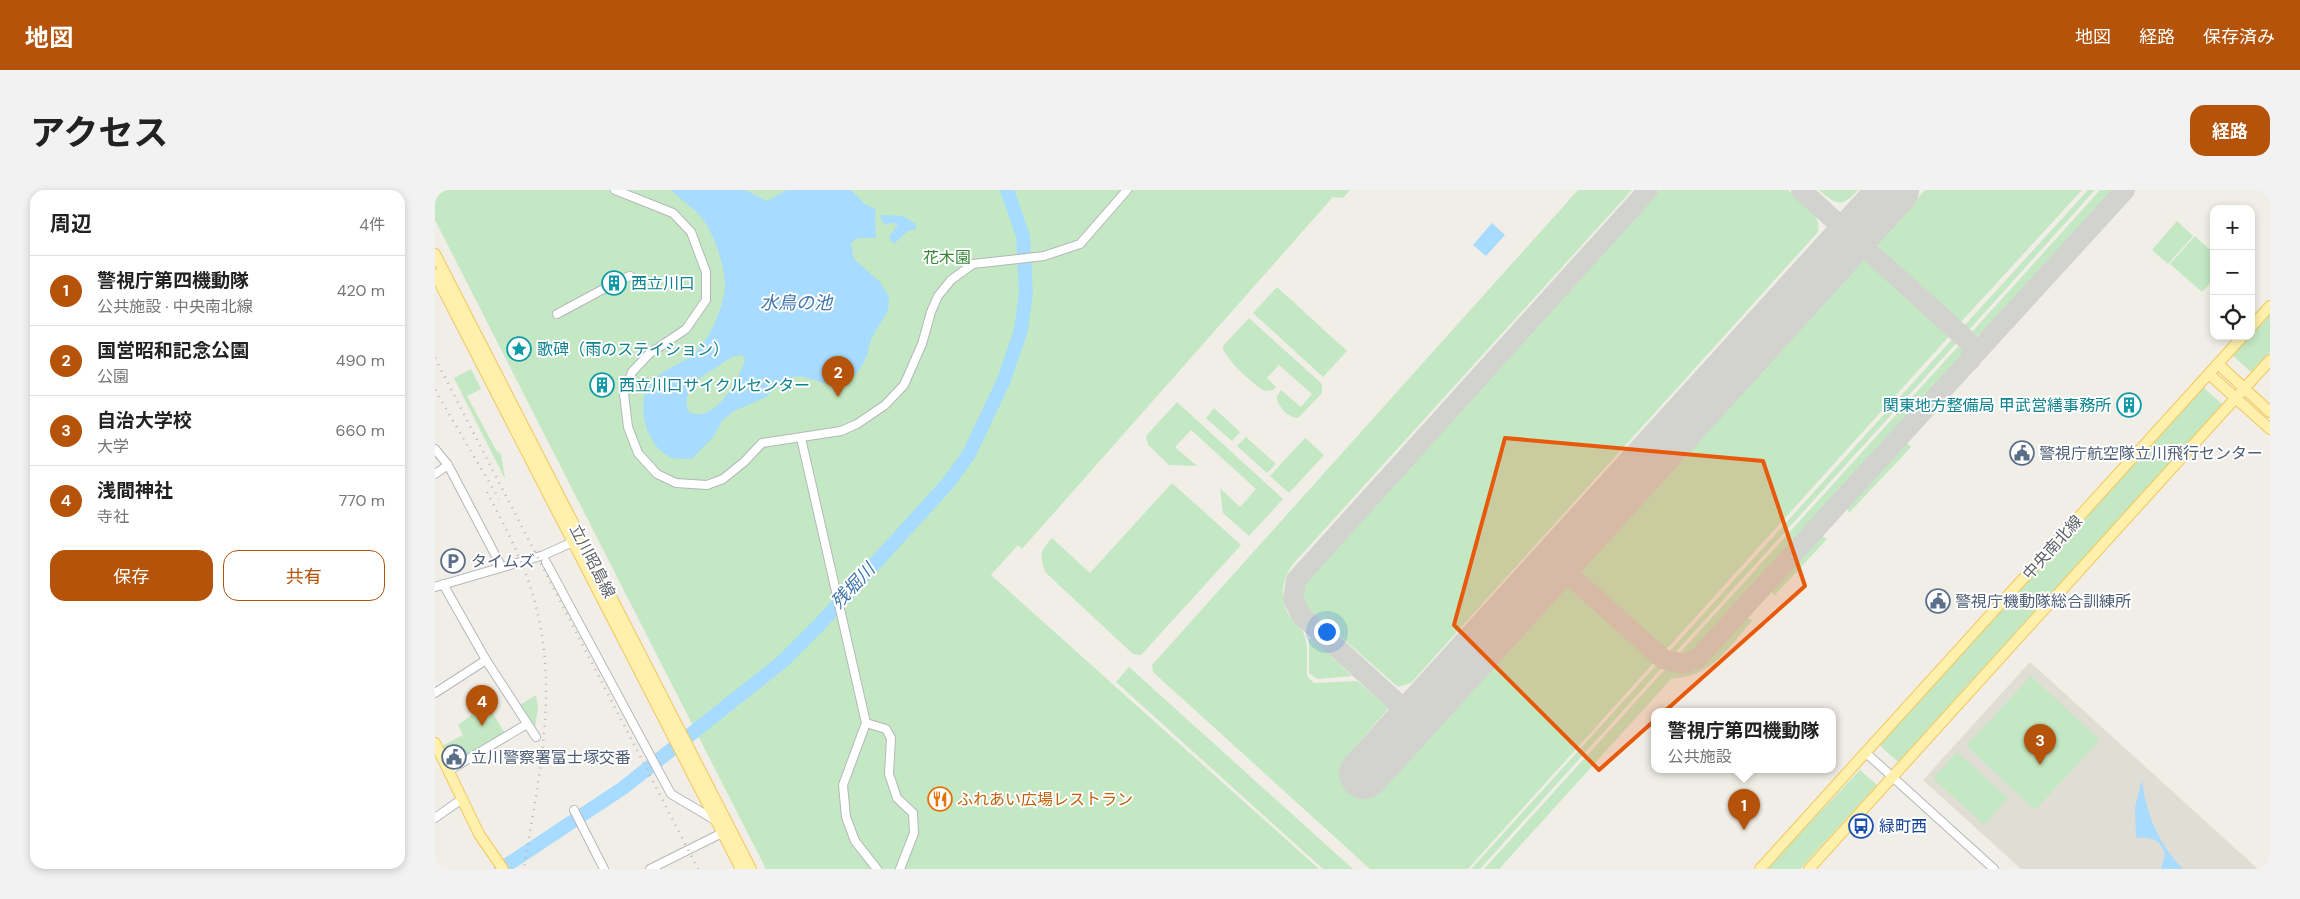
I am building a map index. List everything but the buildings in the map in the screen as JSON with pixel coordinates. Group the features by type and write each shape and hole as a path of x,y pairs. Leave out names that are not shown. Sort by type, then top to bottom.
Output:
{"main road":[{"name":"立川昭島線","path":"435,254 577,540 726,831 741,869"},
{"name":"立川昭島線","path":"435,274 577,540"},
{"path":"2255,323 2270,306"},
{"name":"中央南北線","path":"1760,869 2239,340"},
{"path":"1809,869 2270,360"},
{"path":"2218,364 2270,412"},
{"path":"2209,374 2270,430"},
{"path":"435,743 479,834 503,869"},
{"name":"立川昭島線","path":"689,759 715,820 726,831 751,869"}],"street":[{"path":"615,190 673,213 691,232 706,272 706,300 686,329 649,354 632,372 624,394 628,427 639,453 657,474 676,483 707,486 723,479 744,462 762,443 841,431 857,424 885,405 904,385 922,344 931,312 939,296 951,280 973,264 1044,256 1080,244 1127,190"},
{"path":"557,314 630,276"},
{"path":"801,438 866,722 843,785 846,816 855,841 877,869"},
{"path":"435,449 448,465 501,566"},
{"path":"435,474 448,465"},
{"path":"535,736 439,585 544,554 577,540"},
{"path":"546,562 671,794 715,820"},
{"path":"435,693 486,660"},
{"path":"866,722 886,729 891,738 889,774 897,798 913,813 914,833 900,869"},
{"path":"449,771 527,724"},
{"path":"1865,752 1993,869"},
{"path":"435,818 462,799"},
{"path":"574,810 604,869"},
{"path":"650,869 726,831"}],"highlighted area":[{"path":"1505,438 1763,461 1805,586 1599,770 1454,625"}],"shaded area":[{"path":"2030,662 2258,869 2021,869 1923,780"}],"green space":[{"name":"花木園","path":"435,190 1350,190 1343,198 1333,197 1022,549 1018,545 991,575 1319,869 766,869 435,220"},
{"path":"1578,190 1632,190 1293,564 1284,583 1284,602 1289,615 1301,629 1306,639 1307,676 1314,683 1357,681 1389,708 1346,757 1381,790 1569,585 1577,587 1657,659 1468,869 1370,869 1153,672 1152,665"},
{"path":"1659,190 1788,190 1814,214 1817,219 1818,232 1411,683 1398,687 1307,607 1303,600 1304,583"},
{"path":"1819,190 1858,190 1848,200 1839,202 1830,199"},
{"path":"1925,190 2082,190 1960,323 1884,255 1878,245 1880,239"},
{"path":"2088,190 2095,190 1968,331 1963,327"},
{"path":"2100,190 2114,190 1985,332 1976,336 1971,333"},
{"path":"2124,195 2129,199 2108,222 2103,218"},
{"path":"2177,221 2193,236 2168,264 2152,250"},
{"path":"2099,223 2104,227 2083,249 2078,245"},
{"path":"2195,236 2209,249 2210,248 2210,283 2202,292 2170,264"},
{"path":"2073,251 2078,255 2061,274 2056,270"},
{"path":"1865,258 1875,261 1953,332 1664,652 1585,581 1581,571 1860,261"},
{"path":"1277,287 1347,351 1323,377 1253,313"},
{"path":"2270,311 2270,352 2251,372 2231,354 2243,340 2255,340 2255,328"},
{"path":"1249,318 1322,384 1322,393 1298,418 1290,416 1283,410 1277,400 1277,396 1281,390 1301,407 1312,394 1279,365 1267,378 1276,387 1273,390 1265,391 1240,371 1224,351 1223,346"},
{"path":"1956,335 1960,339 1673,655 1667,654"},
{"path":"1963,341 1967,347 1965,355 1703,643 1691,653 1677,656"},
{"path":"471,369 481,389 467,396 496,450 501,454 505,479 454,378"},
{"path":"2203,387 2223,405 1898,762 1878,744"},
{"path":"1177,402 1283,499 1249,536 1223,513 1220,488 1240,507 1256,489 1191,430 1175,447 1197,466 1169,465 1148,445 1146,436"},
{"path":"1214,408 1240,432 1232,441 1206,418"},
{"path":"1246,437 1276,464 1267,473 1237,446"},
{"path":"1305,438 1324,455 1289,493 1270,476"},
{"path":"1904,440 1911,447 1849,513 1845,503"},
{"path":"1172,483 1241,545 1141,655 1133,654 1045,572 1042,554 1052,538 1090,573"},
{"path":"1822,536 1827,539 1774,596 1772,592 1773,583 1815,537"},
{"path":"1739,619 1753,620 1718,659 1698,673 1686,677 1672,678 1499,869 1484,869 1669,665 1680,667 1700,660 1717,645"},
{"path":"1311,638 1352,676 1317,679 1309,673 1309,640"},
{"path":"1660,661 1666,663 1480,869 1471,869"},
{"path":"1129,667 1353,869 1323,869 1116,682"},
{"path":"2031,676 2100,740 2035,810 1966,746"},
{"path":"536,695 538,708 535,728 520,705"},
{"path":"487,704 506,735 451,765 442,746 463,735 458,725"},
{"path":"1957,752 2008,798 1984,825 1933,778"},
{"path":"1860,770 1877,785 1800,869 1766,869"}],"water":[{"name":"水鳥の池","path":"671,190 745,190 767,201 787,190 851,190 865,204 876,210 876,238 858,238 851,243 854,259 879,281 889,296 888,311 871,339 867,356 853,377 846,382 831,385 800,376 784,379 766,397 734,411 722,421 714,436 692,459 672,458 662,452 655,444 645,424 643,402 650,384 655,378 694,354 704,343 720,310 725,279 719,252 708,227 693,209","holes":["741,355 745,358 732,388 716,407 707,412 697,414 688,411 687,396 698,379 731,358"]},
{"path":"880,215 903,216 916,224 916,229 908,231 894,244 889,237 898,224 891,223 886,225 881,220"},
{"path":"1492,223 1505,235 1486,256 1473,245"},
{"path":"2142,780 2150,817 2155,828 2167,849 2183,869 2161,869 2165,855 2161,846 2155,840 2136,838 2135,807"}],"waterway":[{"name":"残堀川","path":"501,869 623,788 782,662 821,623 949,482 969,454 1004,380 1021,330 1026,293 1023,236 1007,190"}],"taxiway":[{"path":"1414,718 1301,615 1293,599 1296,580 1648,190"},
{"path":"1801,190 1968,341 1972,349 1970,361"},
{"path":"1556,563 1663,659 1684,664 1698,658 2125,190"}],"runway":[{"path":"1364,774 1894,190"}],"railway":[{"path":"435,358 698,869"},
{"path":"435,390 499,499"},
{"path":"487,492 525,572 542,633 546,700 544,734 524,869"}],"place":[{"name":"西立川口","path":"614,283"},
{"name":"歌碑（雨のステイション）","path":"519,349"},
{"name":"西立川口サイクルセンター","path":"602,385"},
{"name":"国営昭和記念公園","path":"838,397"},
{"name":"関東地方整備局 甲武営繕事務所","path":"2129,405"},
{"name":"警視庁航空隊立川飛行センター","path":"2022,453"},
{"name":"タイムズ","path":"453,561"},
{"name":"警視庁機動隊総合訓練所","path":"1938,601"},
{"name":"浅間神社","path":"482,726"},
{"name":"立川警察署富士塚交番","path":"454,757"},
{"name":"自治大学校","path":"2040,765"},
{"name":"ふれあい広場レストラン","path":"940,799"},
{"name":"緑町西","path":"1861,826"},
{"name":"警視庁第四機動隊","path":"1744,830"}]}
